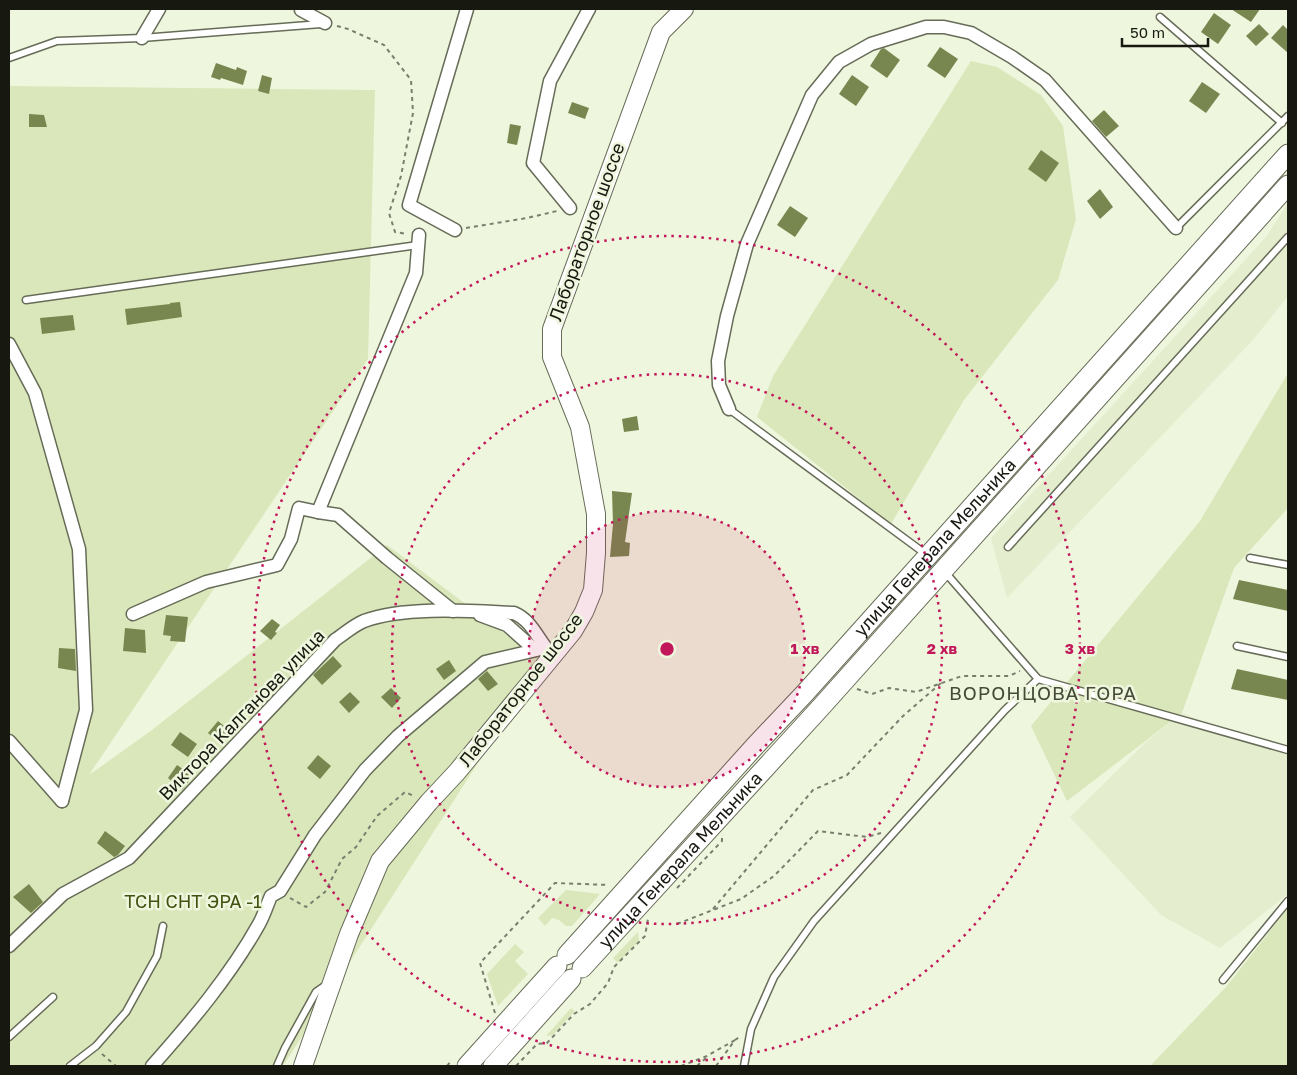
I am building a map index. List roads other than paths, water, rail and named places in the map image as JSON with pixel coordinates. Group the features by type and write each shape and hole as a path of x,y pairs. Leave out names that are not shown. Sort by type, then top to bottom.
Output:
{"main road":[{"name":"Лабораторное шоссе","path":"303,1066 348,934 380,861 429,802 457,772 544,651 573,630 584,612 593,590 596,514 580,427 552,357 552,329 661,32 684,9"},
{"name":"улица Генерала Мельника","path":"460,1063 581,940 1288,154"},
{"name":"улица Генерала Мельника","path":"493,1066 760,774 1288,186"},
{"path":"928,556 944,570"},
{"name":"улица Генерала Мельника","path":"581,940 580,947 582,953 587,955 595,953"},
{"path":"556,967 556,981 559,985 571,980"}],"street":[{"path":"142,38 160,9"},
{"path":"303,9 301,10 325,23"},
{"path":"455,230 409,205 467,9"},
{"path":"570,208 533,162 550,81 589,9"},
{"path":"729,409 719,385 718,361 727,316 747,244 812,95 839,62 872,44 926,27 944,26 971,33 1012,57 1046,80 1176,228"},
{"path":"318,512 416,273 418,240"},
{"path":"9,344 35,393 79,549 86,710 62,801 9,741"},
{"path":"133,614 206,582 277,565 291,539 299,508 338,515 387,558 453,611"},
{"name":"Виктора Калганова улица","path":"9,946 63,894 129,858 335,640 363,622 380,617 424,612 514,613 523,617 530,625 544,651"},
{"path":"152,1066 200,1010 232,967 260,923 271,896 280,891 315,835 365,770 398,736 484,662 544,651"}],"lane":[{"path":"1160,17 1282,123"},
{"path":"9,58 57,41 142,38 325,23"},
{"path":"1176,228 1288,116"},
{"path":"1008,547 1288,237"},
{"path":"26,300 418,240"},
{"path":"729,409 928,556"},
{"path":"1250,558 1288,565"},
{"path":"944,570 1038,679 1288,750"},
{"path":"1237,646 1288,657"},
{"path":"744,1066 751,1029 774,978 814,921 1005,710 1038,679"},
{"path":"1223,980 1288,902"},
{"path":"70,1066 96,1046 126,1012 157,956 163,926"},
{"path":"277,1066 316,992 334,979"},
{"path":"9,1037 53,997"}],"district":[{"name":"ВОРОНЦОВА ГОРА","path":"1043,693"}],"park label":[{"name":"ТСН СНТ ЭРА -1","path":"193,902"}]}
